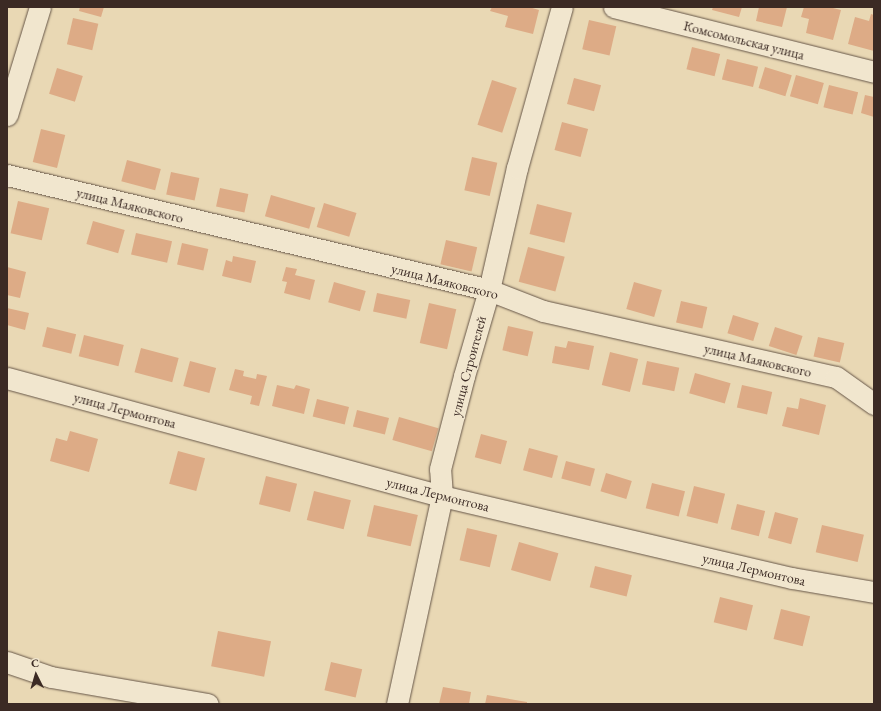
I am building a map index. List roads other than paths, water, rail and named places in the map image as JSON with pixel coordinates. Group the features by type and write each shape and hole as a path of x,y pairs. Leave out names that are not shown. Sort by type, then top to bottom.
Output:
{"street":[{"path":"7,115 40,7"},
{"name":"улица Строителей","path":"397,704 442,496 440,469 488,290 517,168 562,7"},
{"name":"Комсомольская улица","path":"614,7 874,72"},
{"name":"улица Маяковского","path":"7,175 488,290 543,311 836,377 874,404"},
{"name":"улица Лермонтова","path":"7,378 442,496 792,578 874,592"},
{"path":"7,662 51,677 208,704"}]}
